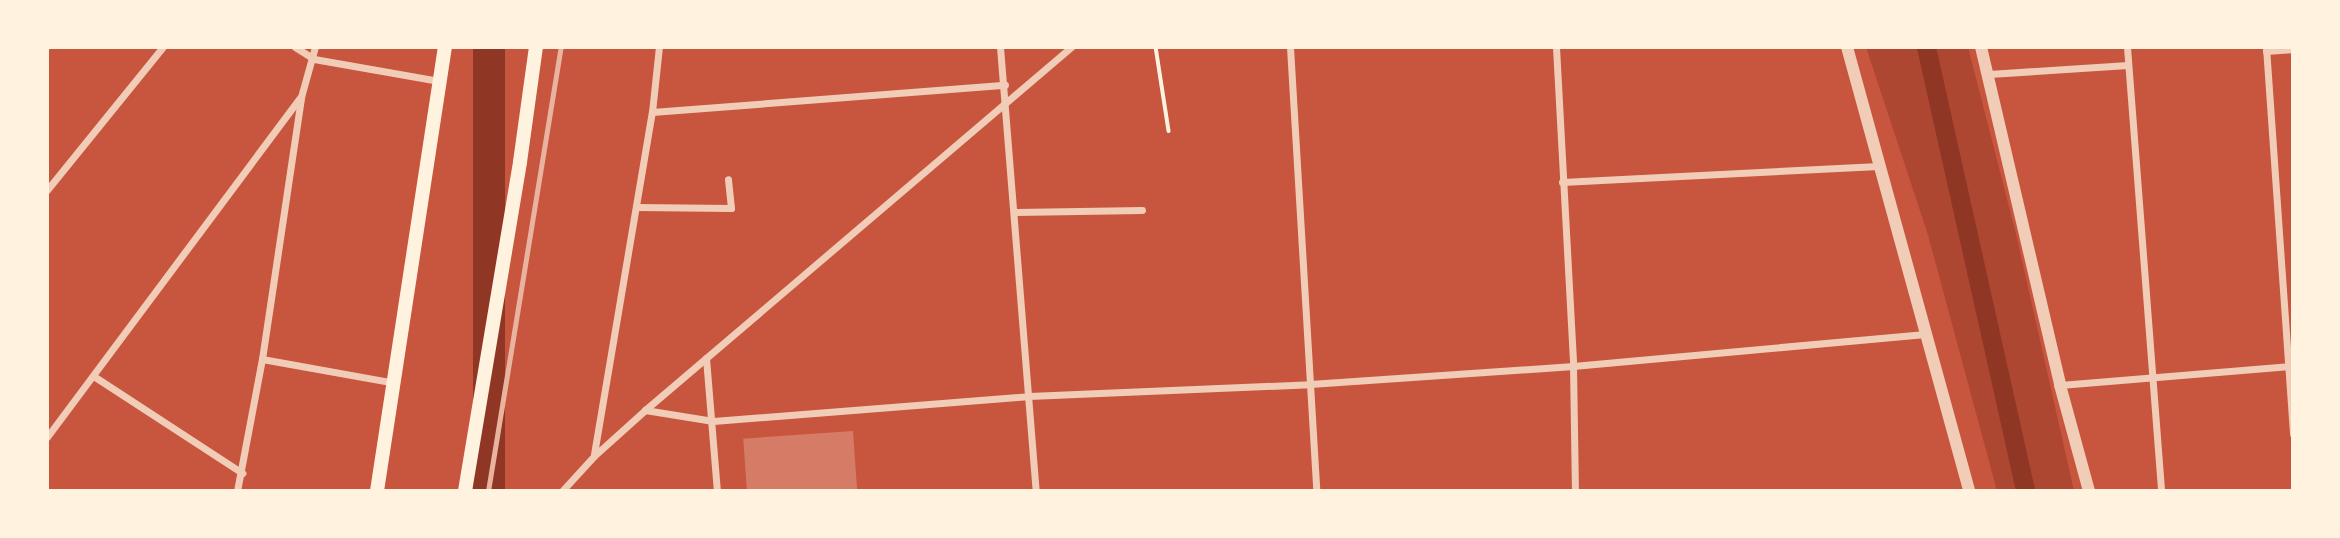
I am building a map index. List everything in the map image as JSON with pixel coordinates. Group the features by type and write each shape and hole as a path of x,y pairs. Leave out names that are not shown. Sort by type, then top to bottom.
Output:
{"main road":[{"path":"377,491 445,47"},
{"path":"465,491 516,189 536,47"}],"street":[{"path":"47,190 163,47"},
{"path":"295,47 314,59 440,81"},
{"path":"237,491 262,359 301,97 314,59 315,47"},
{"path":"594,456 652,112 659,47"},
{"path":"1000,47 1007,104 1036,491"},
{"path":"562,491 594,456 645,410 1071,47"},
{"path":"1290,47 1316,491"},
{"path":"1556,47 1573,366 1575,491"},
{"path":"1847,47 1923,334 1969,491"},
{"path":"1981,47 2060,385 2090,491"},
{"path":"2127,47 2161,491"},
{"path":"2293,49 2266,49 2293,434"},
{"path":"1989,75 2128,65"},
{"path":"652,112 1004,85"},
{"path":"47,437 95,377 301,97"},
{"path":"1562,182 1880,166"},
{"path":"636,207 731,208 728,179"},
{"path":"1014,212 1142,210"},
{"path":"645,410 713,421 1030,396 1310,384 1573,366 1923,334"},
{"path":"706,358 717,491"},
{"path":"262,359 395,383"},
{"path":"2060,385 2290,366"},
{"path":"95,377 242,473"}],"path":[{"path":"1156,47 1169,131"}],"shaded area":[{"path":"473,47 505,47 505,491 473,491"},
{"path":"1866,47 1968,47 2017,238 2074,491 1997,491 1928,235"}],"building":[{"path":"853,431 857,491 747,491 743,439"}],"waterway":[{"path":"1926,47 2025,491"}],"railway":[{"path":"488,491 561,47"}]}
